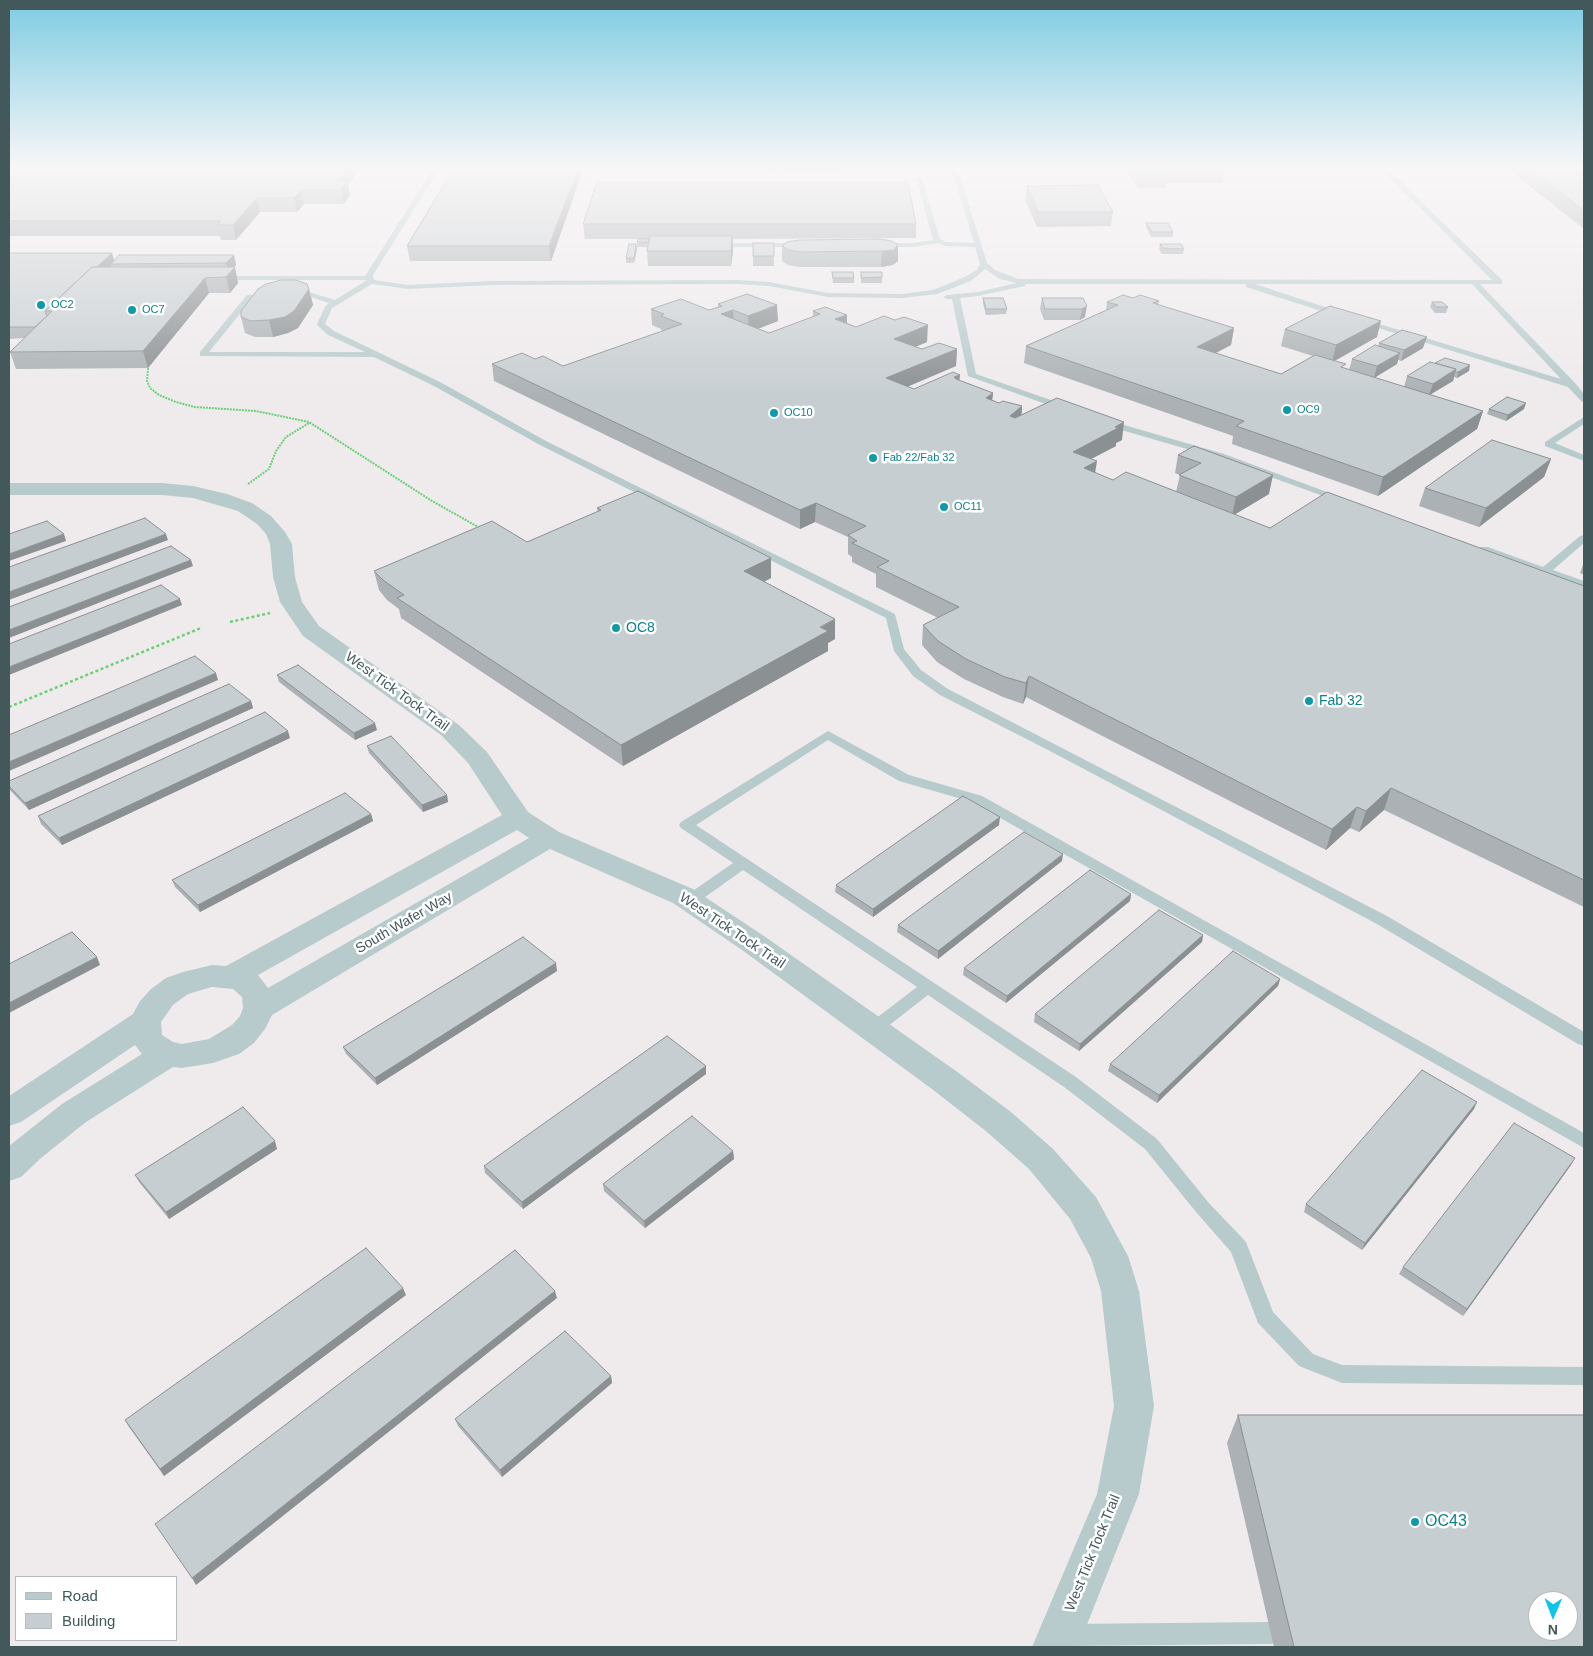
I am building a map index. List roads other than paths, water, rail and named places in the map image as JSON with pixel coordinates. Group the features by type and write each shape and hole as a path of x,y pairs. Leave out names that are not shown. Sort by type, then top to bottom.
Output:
{"street":[{"name":"West Tick Tock Trail","path":"9,489 154,489 193,492 220,498 245,507 264,520 276,532 281,544 284,578 291,602 311,630 450,730 478,758 518,818 549,838 650,881 689,901 753,943 993,1117 1041,1159 1082,1208 1109,1256 1120,1291 1134,1406 1118,1494 1057,1641"},
{"path":"230,977 518,818"},
{"name":"South Wafer Way","path":"259,1008 549,838"},
{"path":"212,976 243,980 252,987 258,997 259,1008 254,1021 243,1034 228,1045 198,1055 182,1056 168,1054 157,1049 149,1042 145,1032 145,1022 151,1009 162,997 177,986 212,976"},
{"path":"9,1114 145,1022"},
{"path":"9,1167 74,1114 168,1054"}],"lane":[{"path":"390,243 369,276 370,279 329,307 320,324 331,333 470,401 543,443 891,616 898,649 917,673 944,692 1062,751 1382,920 1584,1040"},
{"path":"866,245 925,243"},
{"path":"951,243 979,245 984,264 992,272 1018,281 1499,282 1460,243"},
{"path":"716,246 811,245"},
{"path":"903,296 927,294 948,288 968,279 980,271 984,264"},
{"path":"214,278 370,279 379,284 408,287 493,283 737,282 769,284 828,295 956,297 978,294 1015,284 1037,282"},
{"path":"1243,282 1254,288 1334,314 1573,386"},
{"path":"1474,282 1584,399"},
{"path":"336,303 312,295 250,296 203,354 378,355"},
{"path":"956,297 972,376 1072,410"},
{"path":"1099,420 1221,456 1350,502"},
{"path":"1584,420 1548,444 1584,458"},
{"path":"1545,571 1584,538"},
{"path":"1471,544 1584,585"},
{"path":"1584,1140 977,799 904,778 828,735 686,825 1070,1082 1150,1144 1239,1248 1265,1317 1306,1360 1342,1374 1584,1376"},
{"path":"689,901 743,863"},
{"path":"872,1030 928,986"},
{"path":"1057,1641 1271,1633"}],"place":[{"name":"OC2","path":"41,305"},
{"name":"OC7","path":"132,310"},
{"name":"OC9","path":"1287,410"},
{"name":"OC10","path":"774,413"},
{"name":"Fab 22/Fab 32","path":"873,458"},
{"name":"OC11","path":"944,507"},
{"name":"OC8","path":"616,628"},
{"name":"Fab 32","path":"1309,701"},
{"name":"OC43","path":"1415,1522"}]}
